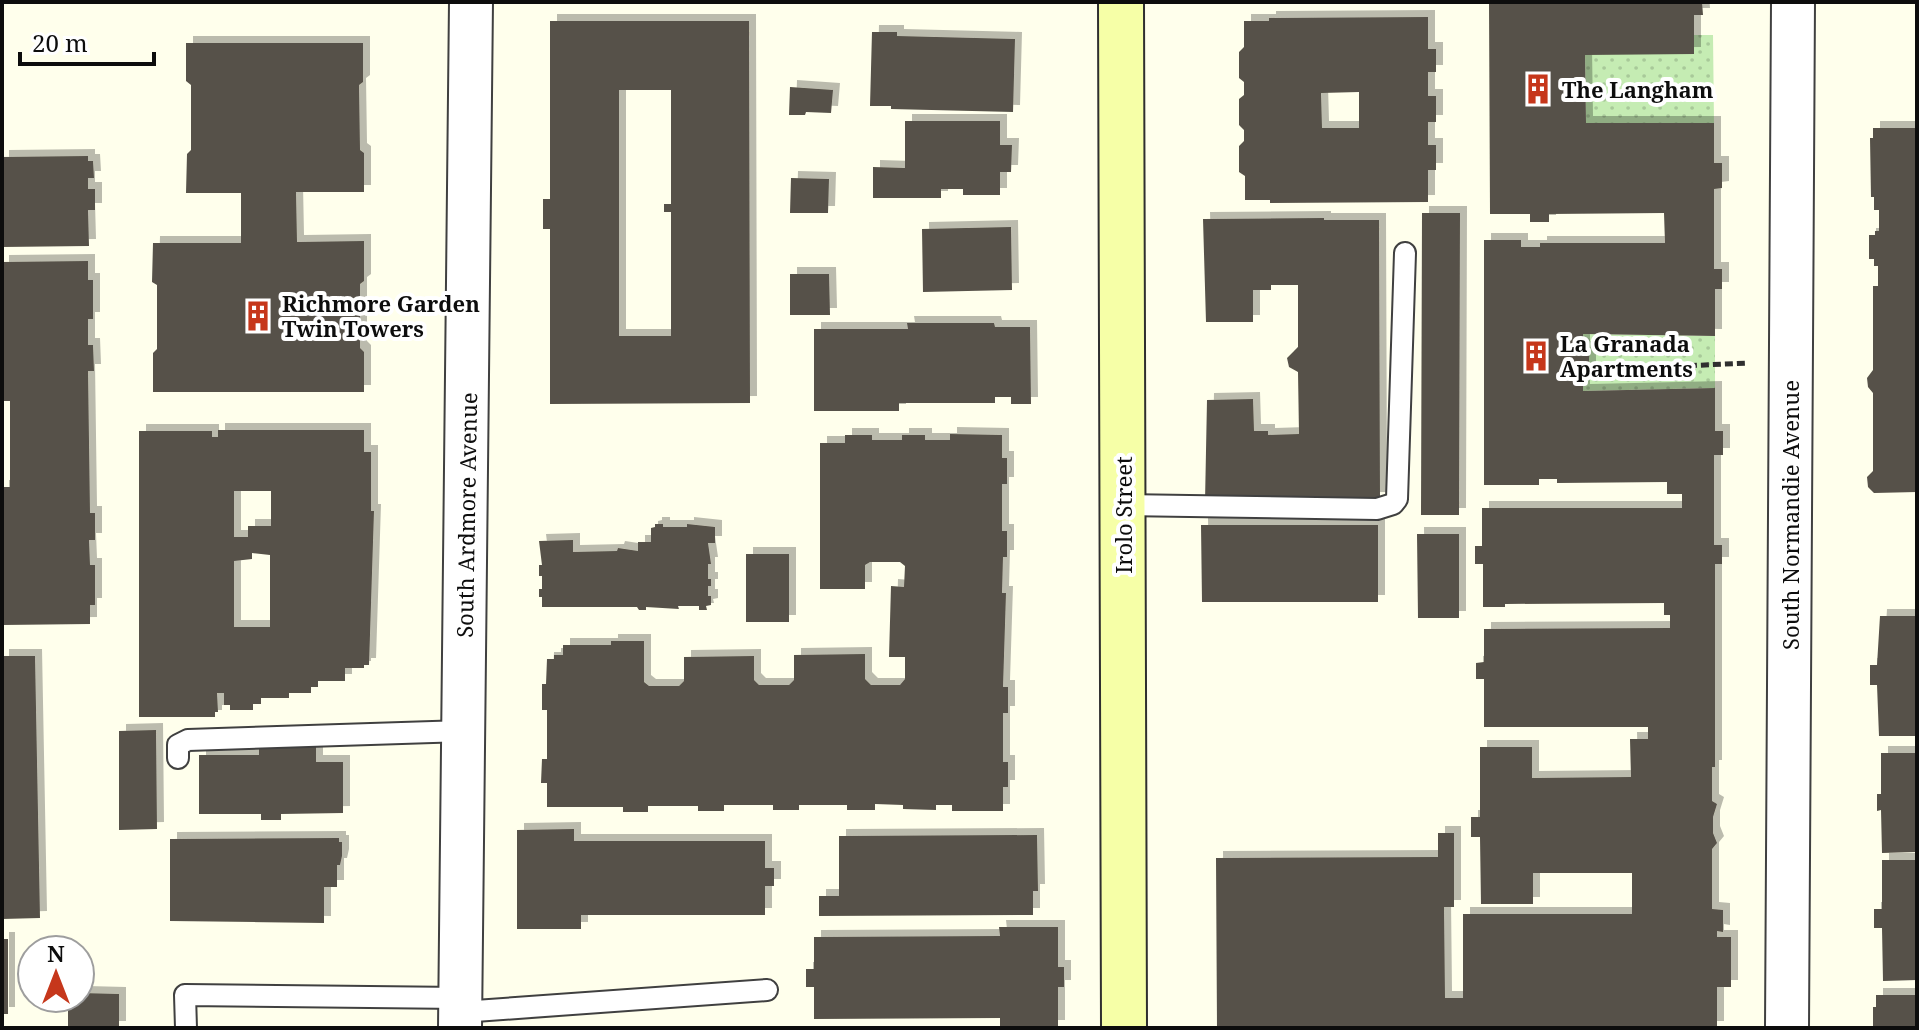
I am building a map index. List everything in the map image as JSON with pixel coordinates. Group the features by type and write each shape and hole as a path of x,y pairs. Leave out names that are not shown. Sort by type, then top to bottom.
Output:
{"main road":[{"name":"Irolo Street","path":"1121,2 1124,1028"}],"street":[{"name":"South Ardmore Avenue","path":"461,1013 471,2"},
{"name":"South Normandie Avenue","path":"1787,1028 1793,2"}],"lane":[{"path":"1123,505 1377,509 1393,504 1397,499 1405,253"},
{"path":"178,758 178,745 188,740 464,731"},
{"path":"186,1028 185,995 461,1013 767,990"}],"path":[{"path":"1617,369 1749,363"}],"green space":[{"path":"1694,35 1713,35 1714,123 1586,123 1585,55"},
{"path":"1583,334 1715,336 1715,388 1583,391 1583,377 1589,377 1589,348 1583,348"}],"building":[{"path":"1489,2 1702,2 1703,15 1694,15 1694,54 1585,55 1586,123 1714,123 1714,163 1722,163 1722,188 1714,189 1714,269 1722,269 1722,289 1715,289 1715,336 1583,334 1583,348 1589,348 1589,377 1583,377 1583,391 1715,388 1715,431 1723,431 1723,455 1714,455 1714,545 1722,545 1722,564 1715,564 1715,767 1712,767 1712,801 1717,804 1713,833 1717,843 1712,849 1712,909 1723,910 1723,932 1717,931 1717,937 1731,937 1731,987 1717,987 1717,1028 1217,1028 1216,858 1438,857 1438,833 1454,833 1454,907 1444,907 1445,998 1463,998 1463,914 1632,914 1632,873 1533,873 1533,904 1481,904 1480,837 1471,837 1471,817 1480,817 1480,747 1532,747 1532,778 1631,777 1630,739 1648,739 1648,727 1484,727 1484,679 1476,679 1476,663 1484,662 1484,629 1670,628 1670,615 1664,615 1664,603 1505,604 1505,607 1483,607 1483,564 1475,564 1475,546 1482,546 1482,508 1682,508 1682,494 1667,494 1667,482 1557,483 1557,479 1539,479 1539,485 1484,485 1484,240 1521,240 1521,247 1540,247 1540,243 1665,243 1664,213 1549,214 1549,222 1530,222 1530,214 1490,214"},
{"path":"1428,17 1428,49 1436,49 1436,72 1428,72 1428,96 1436,96 1436,122 1428,122 1428,145 1436,145 1436,170 1428,170 1428,202 1270,203 1270,200 1245,200 1245,176 1239,172 1239,146 1244,141 1244,130 1239,125 1239,99 1244,95 1244,82 1239,78 1239,52 1244,47 1244,21 1269,21 1269,18","holes":["1359,92 1359,128 1322,128 1321,93"]},
{"path":"550,21 749,21 750,403 550,404 550,229 543,229 543,199 550,199","holes":["619,90 671,90 671,204 664,204 664,212 671,212 671,336 619,336"]},
{"path":"872,32 897,32 897,36 1015,39 1013,112 870,106"},
{"path":"186,43 363,43 363,82 359,85 364,192 296,192 297,242 364,241 360,348 364,352 364,392 153,392 157,285 152,282 153,243 241,243 241,193 186,193 187,154 191,150 191,85 186,81"},
{"path":"790,87 833,90 831,113 789,115"},
{"path":"905,121 1000,121 1000,145 1012,145 1011,172 1000,172 1000,195 963,195 963,189 941,189 941,198 873,198 873,167 905,168"},
{"path":"1873,128 1917,128 1917,492 1874,493 1868,487 1867,477 1873,471 1873,393 1868,387 1867,378 1873,370 1873,286 1878,286 1878,266 1874,266 1874,259 1869,259 1869,235 1879,231 1879,210 1874,210 1874,197 1871,197 1870,138 1873,138"},
{"path":"88,156 88,161 93,161 94,178 88,178 88,189 95,189 95,210 88,210 89,246 2,247 2,157"},
{"path":"791,178 829,179 828,213 790,213"},
{"path":"1422,213 1460,213 1459,515 1421,515"},
{"path":"1203,219 1379,220 1380,499 1205,502 1207,400 1253,399 1254,431 1268,431 1268,435 1299,434 1298,372 1289,367 1287,358 1298,347 1298,285 1271,285 1271,290 1253,290 1253,322 1206,322"},
{"path":"1011,227 1012,290 923,292 922,229"},
{"path":"88,261 88,280 93,280 93,319 88,319 88,345 93,345 94,371 88,371 90,513 95,513 95,540 89,540 90,565 95,565 95,605 90,605 90,624 2,625 2,487 10,487 10,401 2,401 2,262"},
{"path":"790,274 829,274 830,315 790,315"},
{"path":"907,323 994,323 995,327 1030,327 1031,404 1011,404 1011,397 995,397 995,403 899,403 899,411 814,411 814,329 908,329"},
{"path":"218,430 364,430 364,452 371,452 371,511 374,511 369,665 345,668 345,681 318,681 318,687 311,687 311,693 289,693 289,698 261,698 261,704 253,704 253,710 230,710 230,705 224,705 224,693 217,693 218,712 215,712 215,717 139,717 139,431 212,431 212,437 218,437","holes":["234,491 271,491 271,526 248,526 248,537 234,537","252,553 270,555 270,627 234,627 234,561 252,559"]},
{"path":"950,434 1002,435 1002,458 1007,458 1007,484 1002,484 1002,531 1007,531 1007,557 1003,557 1002,593 1006,593 1003,687 1008,687 1008,713 1003,713 1003,762 1008,762 1008,787 1003,787 1003,811 952,811 952,805 936,805 936,810 903,809 903,805 875,804 875,810 847,810 847,805 799,805 799,810 773,810 773,805 724,805 724,811 698,811 698,806 648,806 648,812 623,812 623,807 547,807 547,783 541,783 542,759 547,759 547,710 542,710 542,684 546,684 547,659 563,655 563,645 644,641 644,682 649,686 679,686 684,681 684,657 754,656 754,680 759,685 789,685 794,680 794,655 865,654 865,679 871,685 900,685 905,679 905,657 889,657 891,586 904,587 905,566 900,562 870,562 865,565 865,589 820,589 820,443 845,443 845,435 872,435 872,440 902,440 902,435 925,435 925,440 950,440"},
{"path":"655,524 663,524 663,527 687,527 687,524 715,527 715,543 708,543 711,564 708,564 708,579 711,579 711,586 708,586 708,596 711,596 711,605 706,606 707,610 699,610 699,606 678,606 679,609 646,607 646,610 637,607 542,607 542,597 539,597 542,576 539,576 539,565 542,565 539,541 573,540 573,552 617,551 618,548 638,551 638,542 651,542 651,528"},
{"path":"1201,525 1378,525 1378,602 1202,602"},
{"path":"1417,534 1459,534 1459,618 1418,618"},
{"path":"746,554 789,554 789,622 746,622"},
{"path":"1880,616 1917,616 1917,736 1879,736 1877,685 1870,685 1870,665 1877,665"},
{"path":"2,656 35,656 40,918 2,919"},
{"path":"156,730 157,829 119,830 119,731"},
{"path":"259,745 316,745 316,762 343,762 343,813 281,814 281,820 261,820 261,814 199,814 199,755 259,755"},
{"path":"1881,753 1917,753 1917,852 1882,853 1881,810 1877,811 1877,794 1881,794"},
{"path":"574,829 574,841 765,841 765,868 774,868 774,886 765,886 765,915 581,915 581,929 517,929 517,830"},
{"path":"1037,835 1038,891 1033,891 1033,915 819,916 819,896 839,896 839,836"},
{"path":"339,838 342,856 340,865 337,865 337,887 324,887 324,923 170,921 170,839"},
{"path":"1882,860 1917,860 1917,980 1883,981 1882,928 1874,928 1874,909 1882,909"},
{"path":"999,927 1058,927 1058,967 1064,967 1064,987 1058,987 1058,1027 1000,1027 1000,1018 814,1019 814,987 806,987 806,969 814,969 814,937 1000,936"},
{"path":"2,939 8,939 8,1014 2,1014"},
{"path":"96,993 119,994 119,1028 68,1028 68,1014 96,1014"},
{"path":"1876,995 1917,995 1917,1028 1873,1028"}],"place":[{"name":"The Langham","path":"1538,89"},
{"name":"Richmore Garden Twin Towers","path":"258,316"},
{"name":"La Granada Apartments","path":"1536,356"}]}
